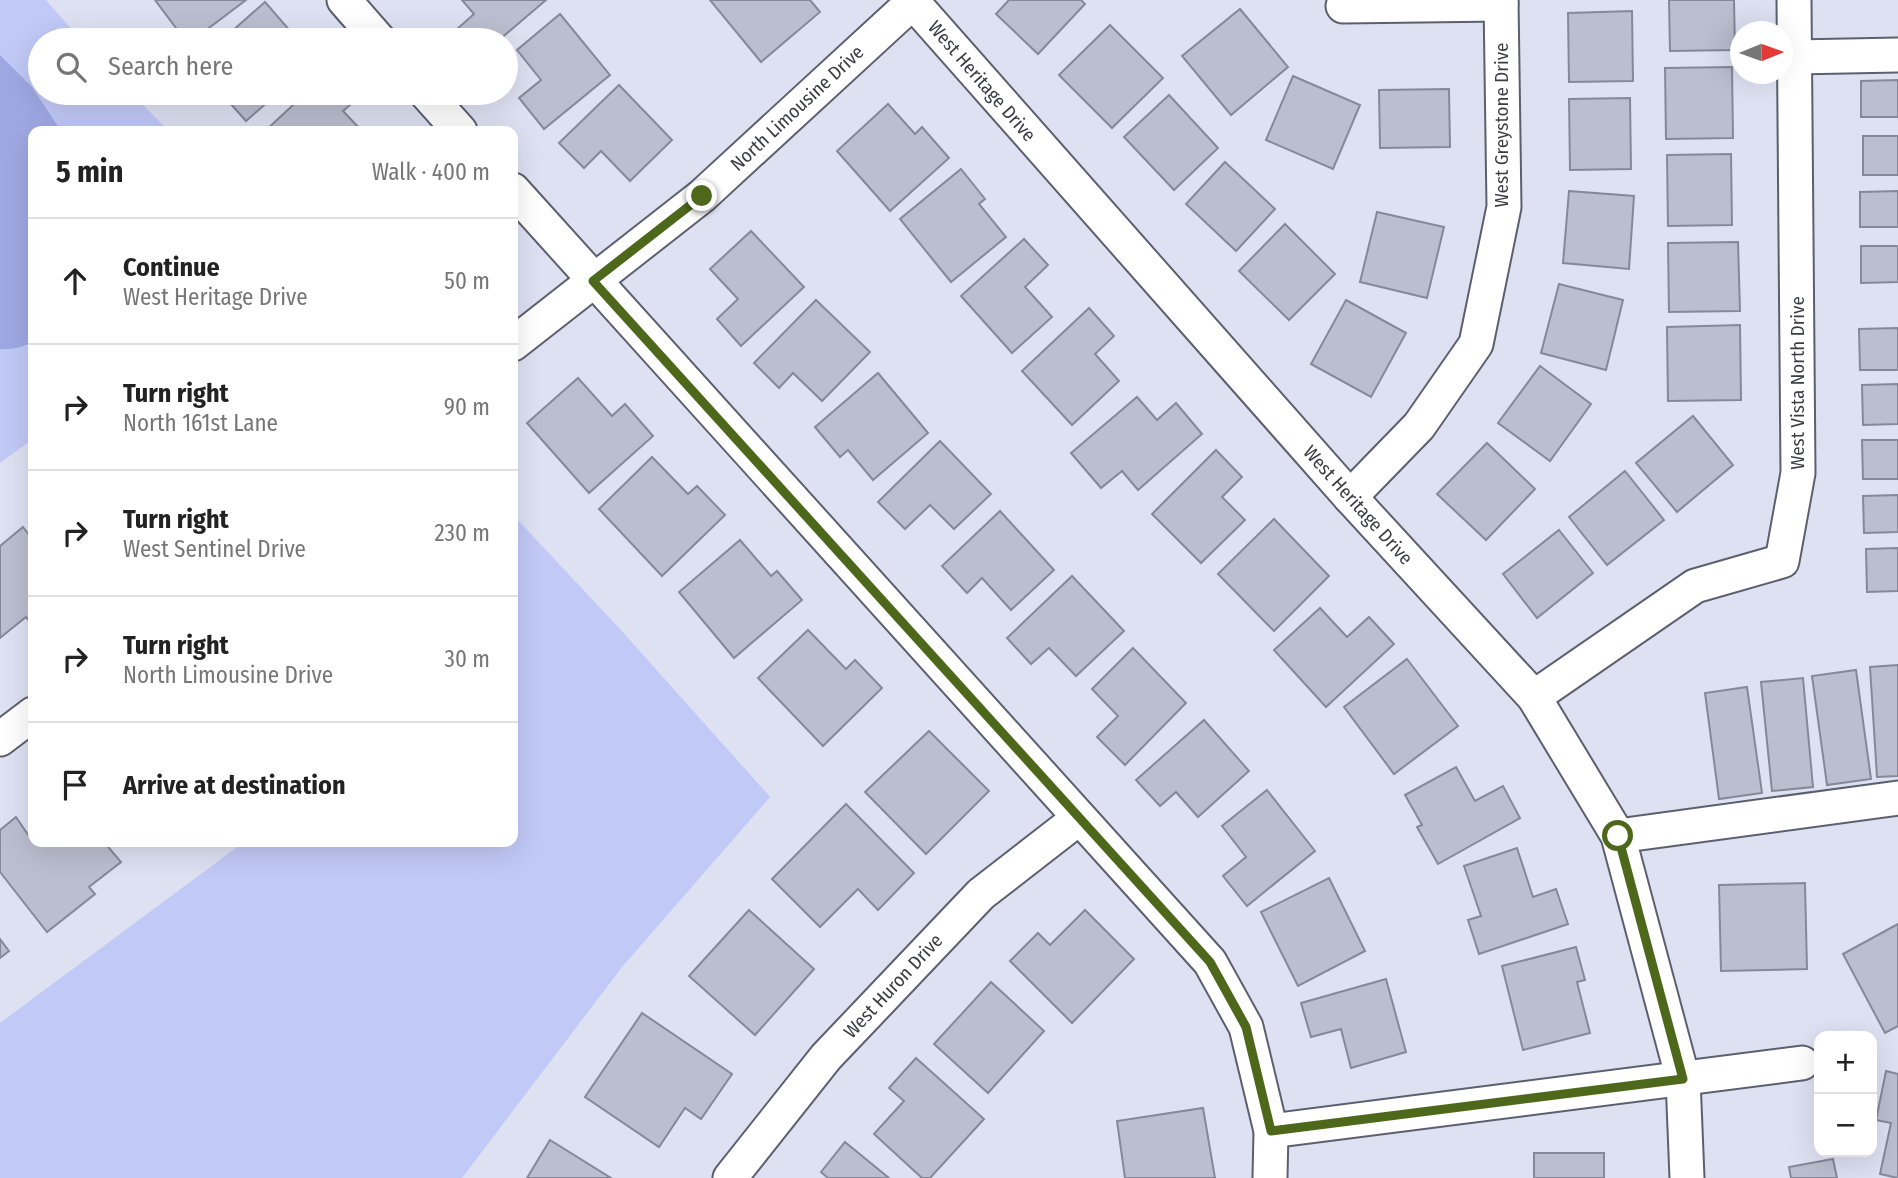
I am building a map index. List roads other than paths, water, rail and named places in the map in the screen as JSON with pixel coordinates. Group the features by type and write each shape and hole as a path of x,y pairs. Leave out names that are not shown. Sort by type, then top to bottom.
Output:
{"street":[{"path":"344,0 368,28"},
{"name":"West Vista North Drive","path":"1534,698 1695,586 1782,561 1798,473 1794,0"},
{"name":"North Limousine Drive","path":"518,340 702,196 913,1"},
{"name":"West Heritage Drive","path":"913,1 1350,496 1534,698 1618,836 1683,1079 1687,1178"},
{"path":"1343,6 1501,2"},
{"name":"West Greystone Drive","path":"1350,496 1419,426 1476,344 1504,207 1501,2"},
{"path":"1795,57 1898,55"},
{"path":"437,105 456,126"},
{"path":"518,196 1210,962 1246,1027 1271,1131 1270,1178"},
{"path":"0,739 28,718"},
{"path":"1618,836 1898,798"},
{"name":"West Huron Drive","path":"730,1178 826,1057 981,894 1079,818"},
{"path":"1271,1131 1802,1063"}]}
